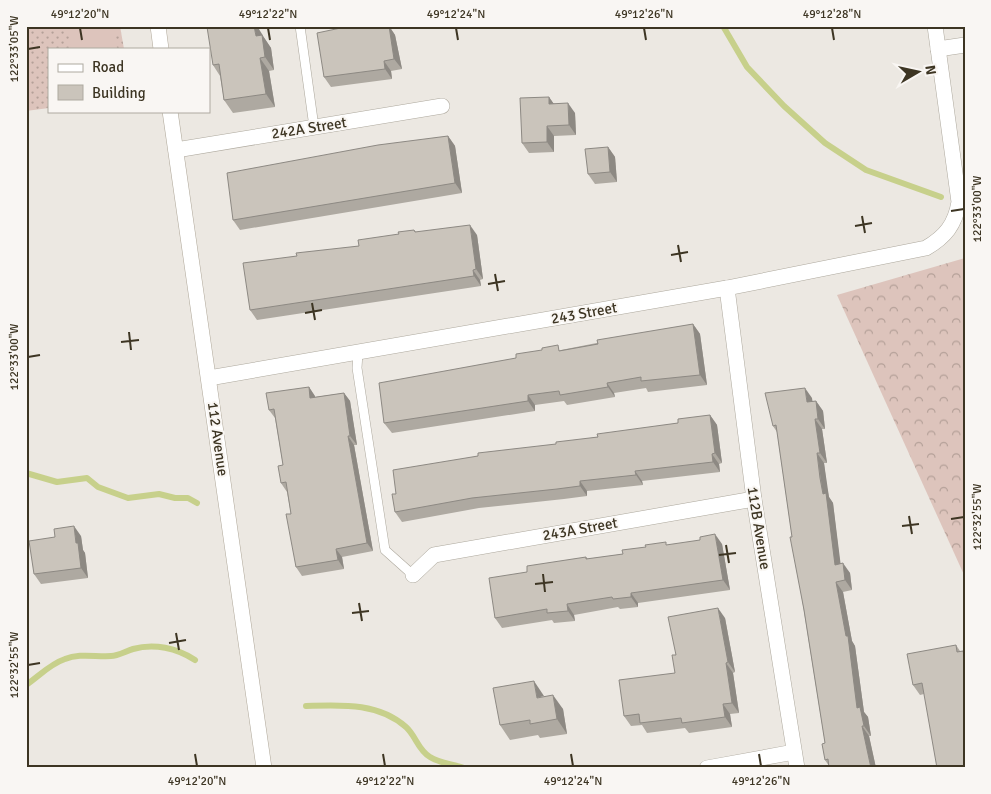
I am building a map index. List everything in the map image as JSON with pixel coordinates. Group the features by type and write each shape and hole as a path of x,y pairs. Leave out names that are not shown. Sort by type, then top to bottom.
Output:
{"street":[{"path":"158,26 161,48"},
{"path":"935,26 938,49 965,46"},
{"name":"243 Street","path":"209,378 727,288 905,254 926,248 942,239 950,228 956,216 959,202 938,49"},
{"name":"242A Street","path":"176,150 442,106"},
{"name":"112 Avenue","path":"170,112 264,768"},
{"name":"112B Avenue","path":"727,288 754,499 797,768"},
{"name":"243A Street","path":"413,576 434,555 754,499"},
{"path":"707,768 794,752"}],"lane":[{"path":"300,26 314,127"},
{"path":"358,353 357,368 385,550 413,576"}],"green space":[{"path":"26,26 120,26 124,48 48,48 48,108 26,111"},
{"path":"67,26 114,26 117,48 71,48"},
{"path":"965,258 965,577 837,295"}],"building":[{"path":"254,26 256,36 262,35 265,57 260,58 266,94 224,100 219,64 213,65 207,27"},
{"path":"350,26 370,26 370,28 389,26 394,59 384,61 385,69 324,77 317,33"},
{"path":"549,97 549,104 568,103 569,125 547,126 547,142 522,143 520,98"},
{"path":"448,136 455,183 233,220 227,173 378,145"},
{"path":"608,147 610,172 588,174 585,149"},
{"path":"470,225 476,269 473,270 474,276 250,310 243,263 297,256 296,253 359,246 358,240 399,234 398,232 414,230 415,232"},
{"path":"693,324 700,375 641,381 641,377 607,383 608,387 560,395 559,391 528,395 528,401 384,423 379,383 516,358 516,354 542,350 542,348 558,345 559,351 598,344 597,340"},
{"path":"309,387 310,398 344,393 350,436 348,436 367,543 336,549 338,560 296,567 286,514 291,514 286,482 281,483 278,466 283,465 274,409 269,410 266,393"},
{"path":"805,388 807,402 816,401 818,419 815,419 820,453 817,453 820,478 823,494 826,493 835,565 843,563 845,580 836,582 846,636 848,636 857,708 860,707 871,768 829,768 828,759 825,760 822,744 825,743 804,610 790,537 792,537 776,425 773,426 765,393"},
{"path":"710,415 715,453 712,454 713,462 635,471 636,475 580,481 580,486 472,498 395,512 392,494 396,494 393,470 478,456 478,453 598,437 597,434 678,423 678,419"},
{"path":"74,526 81,568 34,574 29,541 55,537 54,529"},
{"path":"715,534 723,580 631,593 631,597 613,599 612,597 567,604 568,611 547,613 547,609 495,618 489,578 527,572 527,566 586,557 586,559 623,554 622,550 666,542 666,545 700,540 700,537"},
{"path":"718,608 728,662 726,663 732,703 723,704 725,717 682,723 681,718 640,723 639,714 624,716 619,680 675,673 672,655 676,655 668,617"},
{"path":"956,645 957,652 963,651 965,659 965,768 937,768 922,683 913,685 907,654"},
{"path":"534,681 537,698 553,695 557,719 530,724 530,720 500,725 493,688"}],"waterway":[{"path":"723,26 747,67 784,106 825,143 866,170 941,197"},
{"path":"26,473 57,482 87,478 98,487 128,498 159,494 175,498 188,498 197,503"},
{"path":"26,685 54,664 76,656 114,656 133,649 149,646 181,652 195,660"},
{"path":"306,706 358,707 383,713 406,727 423,751 430,757 464,768"}]}
